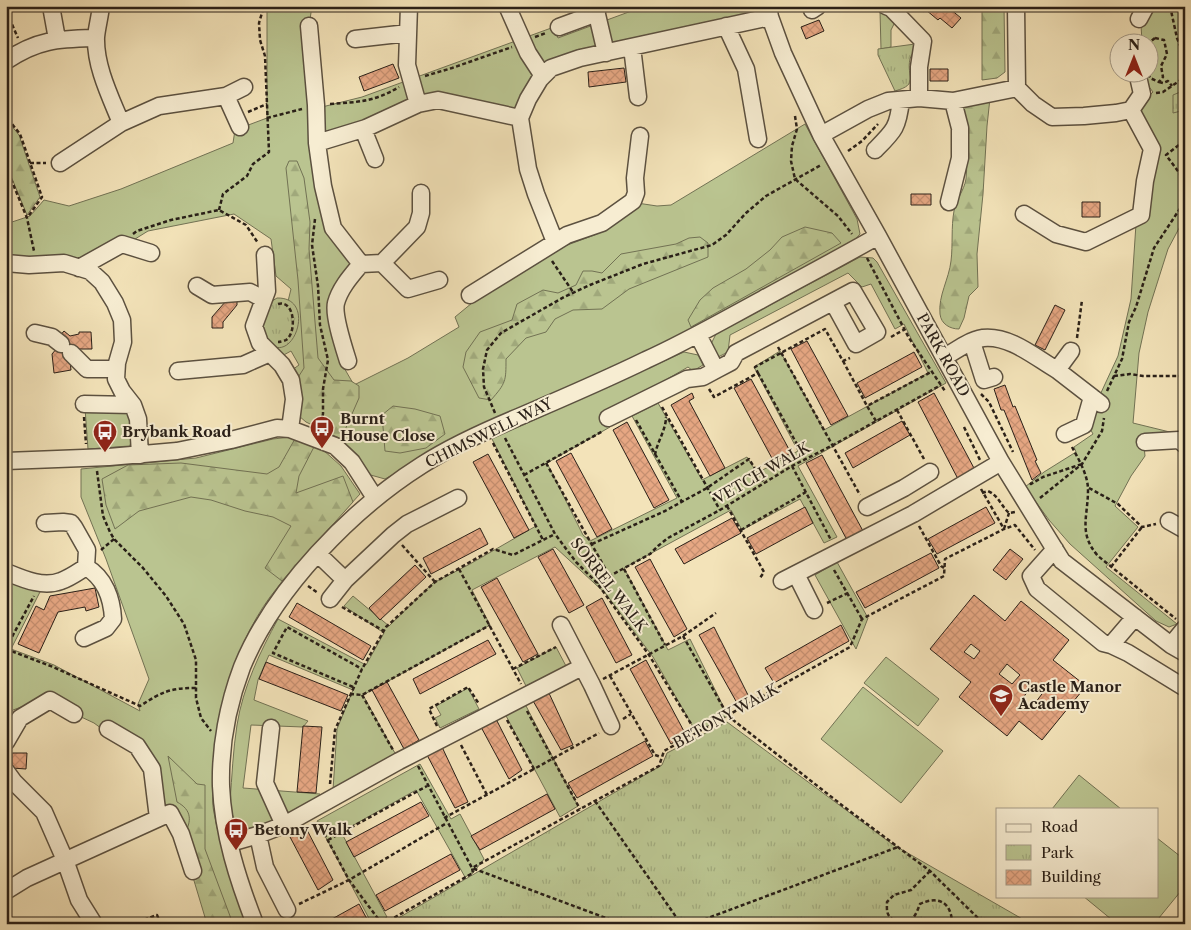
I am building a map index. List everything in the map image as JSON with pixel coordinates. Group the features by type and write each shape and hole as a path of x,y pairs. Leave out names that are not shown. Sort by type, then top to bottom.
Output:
{"street":[{"path":"51,6 57,39"},
{"path":"101,6 96,38 101,69 121,123"},
{"path":"409,6 407,65 418,104"},
{"path":"1016,6 1016,88 1033,104 1052,117 1084,116 1131,110 1142,94 1139,82"},
{"path":"888,7 923,41 919,67 919,98"},
{"path":"508,8 528,53 543,76"},
{"path":"559,28 596,10 606,53"},
{"path":"550,246 528,169 520,118 528,99 540,79 551,68 580,58 726,26 769,12"},
{"name":"PARK ROAD","path":"769,12 783,53 821,135 945,357 1007,458 1062,561 1178,649"},
{"path":"310,26 317,143 323,186 333,228 361,264"},
{"path":"726,26 746,69 758,139"},
{"path":"355,39 408,33"},
{"path":"6,61 24,50 57,39 96,38"},
{"path":"632,47 638,97"},
{"path":"60,163 121,123 159,106 226,96 244,88"},
{"path":"821,135 868,109 888,101 919,98 953,101 1016,88"},
{"path":"226,96 237,122"},
{"path":"317,143 363,128 418,104 438,100 520,118"},
{"path":"875,150 898,123 900,100"},
{"path":"949,202 960,158 960,128 953,101"},
{"path":"1024,214 1056,234 1086,242 1141,214 1145,180 1152,149 1131,110"},
{"path":"363,128 374,159"},
{"path":"470,295 567,235 602,223 633,201 636,193 635,178 640,136"},
{"path":"348,361 341,337 336,305 345,283 361,264 382,263 417,227 421,213 421,193"},
{"name":"CHIMSWELL WAY","path":"255,924 236,871 224,815 221,787 224,739 242,669 255,640 272,611 318,554 347,523 375,498 422,465 486,431 595,384 698,336 878,236"},
{"path":"79,268 122,244 151,253"},
{"path":"265,255 267,291 270,302 254,326 260,343 272,347 291,380 294,399 290,429"},
{"path":"6,263 36,265 64,263 90,271 102,282 115,303 122,320 123,342 117,362 116,379 122,391 133,405 138,419 140,455"},
{"path":"382,263 408,289 439,280"},
{"path":"197,286 212,295 250,292 270,302"},
{"path":"608,418 629,408 661,401 687,379 703,377 731,362 736,353 833,302"},
{"path":"34,333 52,337 87,369 116,369"},
{"path":"698,336 716,370"},
{"path":"945,357 983,338 1008,341 1057,370 1096,400 1084,425 1065,434"},
{"path":"972,342 984,380 994,377"},
{"path":"178,370 242,366 272,347"},
{"path":"1057,370 1071,351"},
{"path":"84,404 133,405"},
{"path":"6,461 140,455 186,450 277,428 290,429 335,446 352,462 375,498"},
{"path":"1144,442 1179,440 1185,445"},
{"path":"814,610 789,578 915,512 979,486 1007,458"},
{"path":"867,507 930,472"},
{"path":"904,488 915,512"},
{"path":"330,600 345,580 392,535 407,524 458,498"},
{"path":"1169,522 1185,530"},
{"path":"45,523 71,523 80,535 87,550 86,567"},
{"path":"1054,548 1031,576 1038,589 1103,643 1128,653 1185,688"},
{"path":"318,554 345,580"},
{"path":"6,572 27,581 40,583 61,582 86,567"},
{"path":"84,638 106,628 112,619 110,601 101,578 86,567"},
{"path":"1111,645 1135,617"},
{"path":"1178,649 1181,624"},
{"path":"564,633 592,685 611,726"},
{"path":"230,843 284,825 405,757 582,667"},
{"path":"6,742 20,718 50,700 74,714"},
{"path":"271,728 265,783 284,825"},
{"path":"108,730 136,746 152,769 164,816 181,834 193,871"},
{"path":"6,771 14,782 44,812 65,860 79,900 94,924"},
{"path":"6,891 27,878 164,816"},
{"path":"258,835 265,867 287,910"}],"path":[{"path":"6,6 24,50"},
{"path":"219,210 223,194 247,176 254,164 269,152 265,56 260,40 260,23 264,6 288,9 296,6"},
{"path":"1170,6 1177,38 1185,58"},
{"path":"267,118 331,103 350,104 387,94 412,81 501,52 559,28"},
{"path":"1159,82 1163,77 1161,66 1167,54 1164,40 1155,38 1150,42 1149,52 1152,66 1148,73 1150,78 1159,82 1168,81 1172,87"},
{"path":"1142,94 1163,92 1185,77"},
{"path":"237,122 267,104"},
{"path":"848,151 862,141 880,123"},
{"path":"6,125 12,124 20,134 42,197 27,218"},
{"path":"1185,143 1179,145 1166,155 1185,183"},
{"path":"496,414 484,387 483,369 487,350 501,333 573,292 643,264 712,245 726,236 746,213 766,196 823,164"},
{"path":"6,167 27,218 33,240 36,265"},
{"path":"1035,502 1082,464 1102,431 1105,421 1096,400 1114,376 1122,359 1129,322 1136,307 1154,248 1185,200"},
{"path":"122,244 137,231 171,220 219,210 246,225 265,255"},
{"path":"315,217 312,245 318,286 320,325 328,360 323,389 323,414 318,439"},
{"path":"550,246 573,292"},
{"path":"1071,351 1077,338 1082,300"},
{"path":"270,302 288,305 292,329 290,336 285,341 272,347"},
{"path":"805,459 755,367 825,329 876,422"},
{"path":"888,338 905,329"},
{"path":"771,335 867,507"},
{"path":"843,362 850,358"},
{"path":"869,410 867,406 931,372"},
{"path":"706,384 714,397 758,373"},
{"path":"1114,376 1130,374 1143,376 1185,376"},
{"name":"VETCH WALK","path":"597,583 650,554 668,538 727,506 792,466 832,446 941,385"},
{"path":"978,388 992,408 1007,458"},
{"path":"661,401 666,416 720,510"},
{"path":"84,404 90,458 103,516 114,539 143,568 166,596 184,624 196,660 196,688 201,718 210,730 224,739"},
{"path":"629,408 682,502"},
{"path":"897,410 930,472"},
{"path":"655,455 656,446 666,423 666,416"},
{"path":"524,475 611,426 608,418"},
{"path":"486,431 544,540"},
{"path":"1065,434 1082,464 1088,488 1085,525 1088,543 1110,567 1181,624"},
{"name":"SORREL WALK","path":"504,437 555,534 576,562 597,583 650,655 696,732"},
{"path":"592,544 682,502 707,488 749,459 764,483"},
{"path":"546,463 610,577"},
{"path":"1025,476 1031,484 1044,477 1082,464"},
{"path":"792,466 806,492 848,593 862,619 944,576 945,559 1015,525 1044,561"},
{"path":"979,486 1004,529"},
{"path":"979,486 994,493 1000,500 1003,508 1009,513 1004,529"},
{"path":"1088,488 1118,504 1142,527"},
{"path":"740,530 806,492"},
{"path":"727,506 764,572 760,578"},
{"path":"915,512 941,566 944,568"},
{"path":"1110,567 1142,527 1169,522"},
{"path":"333,797 330,786 335,730 362,669 386,627 435,582 493,549 513,555 555,534"},
{"path":"392,535 435,582"},
{"path":"459,569 514,669 524,697 552,759 580,809"},
{"path":"624,569 666,645"},
{"path":"40,583 6,648 140,706 164,691 196,688"},
{"path":"814,610 848,593"},
{"path":"592,685 683,636 716,613"},
{"name":"BETONY WALK","path":"312,809 349,880 382,924 473,873 472,868 659,766 664,751 696,732 850,647 862,619"},
{"path":"350,694 362,695 490,625"},
{"path":"353,688 273,653 287,626 362,669"},
{"path":"514,669 564,633"},
{"path":"683,636 728,716 930,871 984,924"},
{"path":"610,676 655,755 661,757"},
{"path":"486,717 468,687 429,709 449,735 488,795"},
{"path":"362,695 405,757 428,786 472,868 622,924"},
{"path":"501,709 534,769"},
{"path":"444,818 611,726"},
{"path":"328,840 428,786"},
{"path":"595,800 681,924"},
{"path":"287,910 349,880 445,824"},
{"path":"692,924 898,847"},
{"path":"930,871 911,890 894,895 887,902 887,910 890,917 899,922 908,921 913,918 920,904 934,900 949,906 952,914 952,924"},
{"path":"132,924 157,915 161,924"}],"green space":[{"path":"267,6 312,6 309,26 312,144 316,191 320,191 351,261 331,308 343,366 354,385 408,358 459,327 455,317 472,303 554,250 597,234 637,203 657,206 671,205 805,124 857,219 860,234 852,243 732,312 581,384 468,432 385,479 367,474 292,370 299,365 291,351 280,357 276,350 291,289 276,276 271,239 234,214 148,231 127,244 74,269 6,264 6,224 30,216 44,200 69,206 121,189 233,143 235,130 267,118"},
{"path":"645,6 748,6 748,16 578,52 515,110 443,94 424,94 411,99 393,111 328,133 322,129 318,108 362,97 554,27 558,38"},
{"path":"982,6 1004,6 1005,72 997,78 982,80"},
{"path":"1151,6 1185,6 1185,217 1168,249 1148,312 1139,353 1133,423 1182,435 1143,436 1145,456 1131,476 1115,506 1138,527 1106,567 1177,624 1169,627 1156,621 1070,544 1049,520 1025,487 1044,472 1076,452 1074,447 1093,434 1087,423 1118,356 1131,299 1136,224 1152,172 1139,106 1153,92 1145,82 1158,82 1158,32 1141,32 1141,25"},
{"path":"883,10 894,24 891,30 891,47 881,49 880,11"},
{"path":"915,44 917,48 910,59 909,65 910,83 895,91 878,55 878,49"},
{"path":"1185,90 1185,110 1173,113 1173,95"},
{"path":"990,98 977,254 978,287 969,296 964,318 959,329 956,329 949,327 942,321 940,307 951,261 954,211 966,179 967,161 963,106"},
{"path":"11,125 19,135 40,197 27,215 6,164 6,126"},
{"path":"289,161 297,161 304,178 310,222 309,249 318,358 334,380 351,381 359,386 359,398 341,439 306,422 299,416 297,379 304,368 298,280 286,168"},
{"path":"805,227 832,233 841,243 691,327 688,320 700,300 713,288 746,269 770,250 782,237"},
{"path":"700,237 708,243 708,257 629,289 602,309 573,310 555,319 546,332 526,338 506,359 504,381 500,390 491,400 479,398 463,367 466,352 480,332 512,320 517,304 543,290 558,293 576,285 583,271 602,273 621,254 676,244 689,238"},
{"path":"860,257 873,258 877,262 946,383 798,466 837,537 824,543 800,499 742,530 731,510 624,568 668,650 690,639 728,716 696,732 653,657 606,594 555,547 472,590 490,625 363,695 396,755 333,790 337,729 353,690 269,655 258,680 254,700 308,721 303,727 251,725 243,788 320,794 322,796 283,819 268,825 254,828 242,827 234,818 230,802 237,725 243,697 253,670 278,619 366,665 384,633 344,606 353,596 389,626 433,583 536,526 492,439 684,352 698,355 703,365 693,371 688,367 605,415 610,427 547,463 583,535 590,541 677,498 632,416 658,403 702,480 747,457 757,473 798,451 754,367 780,351 824,430 928,373 904,324 895,329 871,284 862,287 848,273 730,335 728,352 714,359 709,348 716,334"},
{"path":"277,298 289,300 296,307 298,316 298,326 294,336 289,343 281,347 272,345 264,338 262,321 272,301"},
{"path":"393,406 415,409 440,416 445,434 426,448 400,453 385,451 382,415"},
{"path":"85,408 126,408 132,416 134,440 129,446 88,449"},
{"path":"291,437 322,449 341,466 360,494 317,540 263,606 251,627 232,673 219,721 213,808 225,856 252,924 213,924 170,813 140,757 94,723 43,699 13,710 6,721 6,578 41,590 11,649 54,665 140,711 138,704 149,679 106,559 81,497 81,469 196,458 273,439"},
{"path":"296,437 316,443 299,476 296,493 343,476 353,502 282,581 265,568 291,526 273,517 245,511 211,500 191,497 139,511 115,529 106,505 102,479 128,465 181,463 267,474 279,467"},
{"path":"837,562 868,618 856,649 815,575"},
{"path":"556,647 566,666 526,686 517,668"},
{"path":"886,657 939,699 918,726 864,683"},
{"path":"863,687 943,751 901,803 821,739"},
{"path":"468,688 479,709 440,728 435,718 441,715 436,706"},
{"path":"524,702 578,806 560,817 504,712"},
{"path":"727,722 892,844 1031,924 388,924 662,765 667,753"},
{"path":"168,756 197,784 205,785 205,849 233,924 207,924 192,874 184,835 189,816 186,809 177,802"},
{"path":"420,764 451,819 460,814 484,859 473,873 465,877 416,790 341,832 387,917 372,924 317,821"},
{"path":"1079,775 1120,808 1053,808"},
{"path":"1158,839 1185,860 1185,886 1154,924 1117,924 1085,898 1158,898"}],"building":[{"path":"917,6 941,6 947,12 950,9 961,18 952,28 940,18 938,20 926,10 924,12"},
{"path":"819,20 824,31 806,39 801,27"},
{"path":"393,64 399,78 364,91 359,77"},
{"path":"624,68 626,82 589,87 588,72"},
{"path":"930,69 948,69 948,81 930,81"},
{"path":"911,194 931,194 931,205 911,205"},
{"path":"1082,202 1100,202 1100,217 1082,217"},
{"path":"237,295 237,305 223,322 223,328 212,328 212,317 226,301"},
{"path":"1055,305 1065,310 1045,350 1035,345"},
{"path":"64,331 70,336 79,334 79,332 91,332 92,349 76,349 67,359 67,361 70,361 71,370 54,373 52,354 63,341 59,337"},
{"path":"807,341 848,416 831,425 791,349"},
{"path":"914,352 922,367 865,398 857,383"},
{"path":"751,379 791,453 774,462 734,388"},
{"path":"1005,385 1041,473 1032,480 1004,410 1001,410 994,389"},
{"path":"692,393 694,398 689,401 725,468 710,476 671,405"},
{"path":"934,393 975,470 958,479 918,402"},
{"path":"902,421 910,435 853,468 845,453"},
{"path":"627,422 669,500 654,508 613,430"},
{"path":"571,453 612,529 597,537 556,461"},
{"path":"488,454 529,530 514,538 473,462"},
{"path":"822,455 863,531 847,540 806,463"},
{"path":"805,507 813,523 756,554 747,538"},
{"path":"986,507 995,523 937,554 928,539"},
{"path":"732,518 741,533 684,564 675,549"},
{"path":"480,528 488,544 431,574 423,558"},
{"path":"553,549 584,605 569,613 538,557"},
{"path":"1010,549 1023,559 1006,580 993,570"},
{"path":"931,553 939,568 865,608 856,592"},
{"path":"650,559 687,629 674,637 635,567"},
{"path":"415,565 426,577 380,620 369,608"},
{"path":"497,578 538,654 523,662 481,587"},
{"path":"95,588 99,607 86,611 85,607 58,612 39,653 18,644 36,606 44,610 50,596"},
{"path":"974,595 1005,621 1021,601 1069,640 1053,660 1086,686 1042,740 1019,721 1007,736 959,697 971,682 930,649","holes":["971,644 980,651 974,659 964,652","1007,664 1020,675 1012,684 999,674","1035,682 1045,690 1032,707 1022,699"]},
{"path":"602,598 632,655 616,663 586,607"},
{"path":"297,603 371,646 363,660 289,617"},
{"path":"841,625 849,641 774,683 765,668"},
{"path":"714,627 749,697 737,703 699,635"},
{"path":"488,640 496,654 420,694 413,679"},
{"path":"646,660 686,735 671,744 630,669"},
{"path":"266,662 348,695 341,711 259,679"},
{"path":"387,682 419,740 404,749 372,690"},
{"path":"548,691 573,745 561,750 532,699"},
{"path":"496,719 522,770 509,779 481,727"},
{"path":"303,726 322,727 316,793 297,792"},
{"path":"645,741 653,756 577,798 568,783"},
{"path":"442,747 468,802 455,808 427,755"},
{"path":"12,753 27,753 26,769 12,768"},
{"path":"547,794 555,809 480,850 471,836"},
{"path":"421,802 429,816 354,857 346,842"},
{"path":"306,828 333,880 318,890 290,837"},
{"path":"451,854 460,870 385,911 376,895"},
{"path":"359,904 367,919 359,924 323,924"}],"place":[{"name":"Burnt House Close","path":"322,449"},
{"name":"Brybank Road","path":"105,453"},
{"name":"Castle Manor Academy","path":"1001,717"},
{"name":"Betony Walk","path":"236,851"}]}
